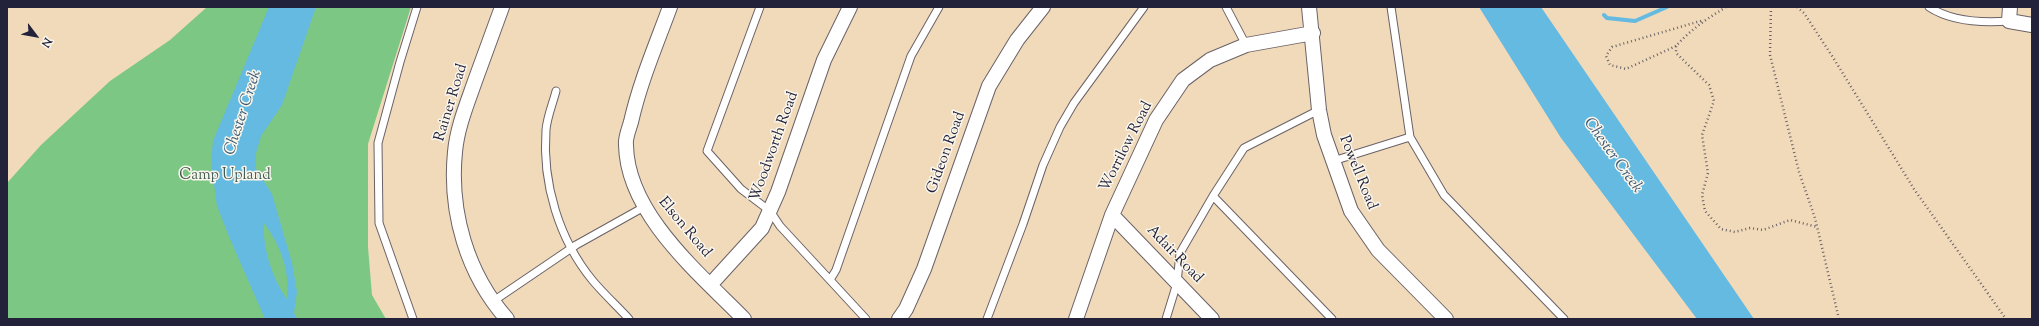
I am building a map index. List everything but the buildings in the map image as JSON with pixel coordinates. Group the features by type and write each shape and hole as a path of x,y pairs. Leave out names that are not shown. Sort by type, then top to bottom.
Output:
{"street":[{"name":"Rainer Road","path":"502,7 463,113 454,151 456,209 461,235 480,280 492,302 507,319"},
{"name":"Elson Road","path":"670,7 635,103 625,144 630,177 644,208 661,232 744,319"},
{"name":"Woodworth Road","path":"710,285 762,228 778,192 824,60 850,7"},
{"name":"Gideon Road","path":"899,319 906,309 924,269 989,86 1017,40 1043,7"},
{"name":"Powell Road","path":"1309,7 1313,33 1319,110 1324,135 1351,211 1378,250 1446,319"},
{"path":"2010,7 2009,21 2032,24"},
{"name":"Worrilow Road","path":"1076,319 1112,215 1156,120 1183,80 1210,60 1246,45 1313,33"},
{"name":"Adair Road","path":"1112,215 1212,319"}],"lane":[{"path":"413,319 378,223 378,143 417,7"},
{"path":"760,7 707,151 741,189 770,211 780,226 866,319"},
{"path":"830,280 836,270 911,56 939,7"},
{"path":"987,319 1024,224 1043,165 1060,127 1074,102 1144,7"},
{"path":"1226,7 1246,45"},
{"path":"1391,7 1410,136 1444,195 1564,319"},
{"path":"1929,7 1937,12 1958,18 1988,23 2009,21"},
{"path":"556,91 546,128 546,152 550,189 559,225 571,248 593,281 629,319"},
{"path":"1166,319 1177,283 1180,253 1213,196 1244,148 1319,110"},
{"path":"1333,161 1410,136"},
{"path":"1213,196 1332,319"},
{"path":"492,302 571,248 644,208"}],"path":[{"path":"1706,19 1619,44 1612,47 1606,56 1610,65 1626,68 1676,46 1683,38 1706,19 1726,7"},
{"path":"1771,7 1770,55 1799,172 1817,228 1839,319"},
{"path":"1797,7 1804,14 1834,59 1914,189 2006,319"},
{"path":"1676,46 1676,54 1709,85 1714,102 1702,135 1708,173 1702,195 1705,211 1721,229 1736,232 1750,228 1763,230 1790,220 1817,228"}],"green space":[{"name":"Camp Upland","path":"207,7 411,7 368,144 368,247 372,295 386,319 7,319 7,183 41,145 110,81 170,40"}],"water":[{"name":"Chester Creek","path":"269,7 316,7 282,105 261,136 256,153 256,169 272,194 292,263 297,292 294,313 297,319 265,319 217,206 211,162 213,141","holes":["264,223 280,250 286,269 288,289 287,299 273,273 265,242"]},
{"name":"Chester Creek","path":"1479,7 1541,7 1754,319 1697,319 1561,138"}],"waterway":[{"path":"1604,15 1607,18 1635,21 1667,7"}]}
